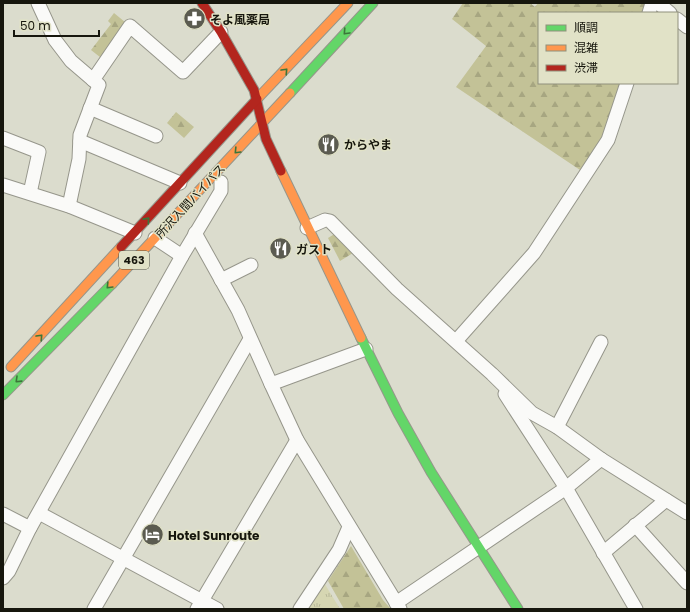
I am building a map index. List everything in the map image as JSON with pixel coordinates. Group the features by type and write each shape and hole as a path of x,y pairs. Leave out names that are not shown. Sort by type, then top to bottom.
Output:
{"main road":[{"path":"202,3 222,32 244,70 257,99 266,139 307,228 366,349 431,472 477,547 518,609"},
{"name":"所沢入間バイパス","path":"3,374 135,233 257,99 348,3"},
{"name":"所沢入間バイパス","path":"3,395 46,353 155,238 373,3"}],"street":[{"path":"38,3 55,40 71,61 99,85 80,141 80,159 69,206"},
{"path":"658,3 669,12"},
{"path":"678,20 687,27"},
{"path":"93,80 130,26 184,72 222,32"},
{"path":"456,341 534,253 608,140 627,84"},
{"path":"90,108 156,136"},
{"path":"3,138 39,152 30,193"},
{"path":"80,141 180,183"},
{"path":"3,578 9,571 30,528 182,256 221,191 221,182"},
{"path":"3,185 69,206 135,233"},
{"path":"307,228 325,220 330,221 397,289 492,374 532,413 557,427 601,459 687,513"},
{"path":"195,233 238,310 297,440 398,606 477,547 566,488 601,459"},
{"path":"155,238 182,256"},
{"path":"221,280 251,265"},
{"path":"94,609 250,339"},
{"path":"557,427 601,342"},
{"path":"271,384 366,349"},
{"path":"492,374 566,488 636,609"},
{"path":"200,605 297,440"},
{"path":"603,553 666,500"},
{"path":"39,513 123,558 200,605 217,609"},
{"path":"3,514 30,528"},
{"path":"635,525 687,583"},
{"path":"300,609 339,550 349,527"}],"green space":[{"path":"463,3 530,3 535,7 538,3 648,3 645,12 538,12 538,84 625,84 608,140 586,174 456,87 486,46 452,19"},
{"path":"114,13 131,27 105,61 91,50 111,24 108,21"},
{"path":"176,112 194,127 184,138 167,123"},
{"path":"336,233 353,253 340,261 328,238"},
{"path":"351,546 383,600 390,608 344,609 328,581"},
{"path":"323,581 340,609 306,609"}],"traffic: fast":[{"path":"290,93 373,3"},
{"path":"3,395 112,284"},
{"path":"361,338 398,413 431,472 518,609"}],"traffic: slow":[{"path":"257,99 348,3"},
{"path":"112,284 290,93"},
{"path":"281,171 361,338"},
{"path":"11,367 121,247"}],"traffic: jam":[{"path":"202,3 221,32 254,90 266,139 281,171"},
{"path":"121,247 257,99"}],"place":[{"name":"そよ風薬局","path":"195,19"},
{"name":"からやま","path":"328,144"},
{"name":"ガスト","path":"281,249"},
{"name":"Hotel Sunroute","path":"152,535"}]}
